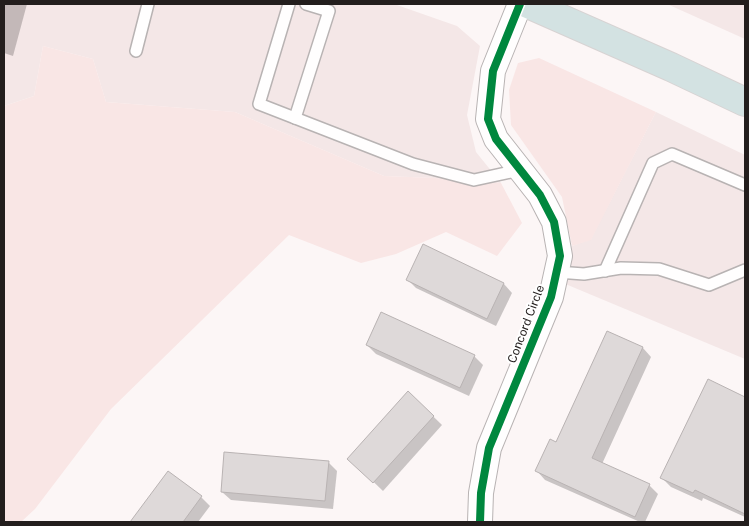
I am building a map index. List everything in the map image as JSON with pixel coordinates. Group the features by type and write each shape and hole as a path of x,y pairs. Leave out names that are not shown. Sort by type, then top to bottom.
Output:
{"highway":[{"path":"528,4 745,102"}],"street":[{"name":"Concord Circle","path":"480,522 481,493 489,448 551,297 560,256 554,222 540,195 496,139 488,119 493,71 520,4"}],"lane":[{"path":"136,51 148,4"},
{"path":"289,4 259,104 413,164 474,180 520,170"},
{"path":"295,118 328,11 306,4"},
{"path":"606,271 653,163 672,154 745,185"},
{"path":"557,272 584,274 621,268 659,269 709,285 745,270"}],"shaded area":[{"path":"4,4 394,4 457,26 480,46 467,115 476,152 501,183 461,179 384,176 235,112 106,102 93,59 43,46 34,96 4,106"},
{"path":"667,4 745,4 745,39"},
{"path":"43,46 93,59 106,102 235,112 384,176 461,179 501,183 522,223 497,256 446,232 396,254 361,263 289,235 111,409 35,509 21,522 4,522 4,106 34,96"},
{"path":"539,58 656,112 591,240 572,246 562,197 511,125 509,90 518,63"},
{"path":"656,112 745,155 745,359 563,283 572,246 591,239"}],"building":[{"path":"423,244 504,283 487,319 406,280"},
{"path":"381,312 475,355 460,388 366,345"},
{"path":"607,331 643,347 592,458 650,484 635,517 535,471 550,439 556,442"},
{"path":"708,379 745,397 745,514 695,490 693,493 660,478"},
{"path":"408,391 434,416 373,483 347,459"},
{"path":"224,452 329,461 325,501 221,492"},
{"path":"168,471 202,496 183,522 130,522"}],"cycle path":[{"path":"480,522 481,493 489,448 551,297 560,256 554,222 540,195 496,139 488,119 493,71 520,4"}]}
